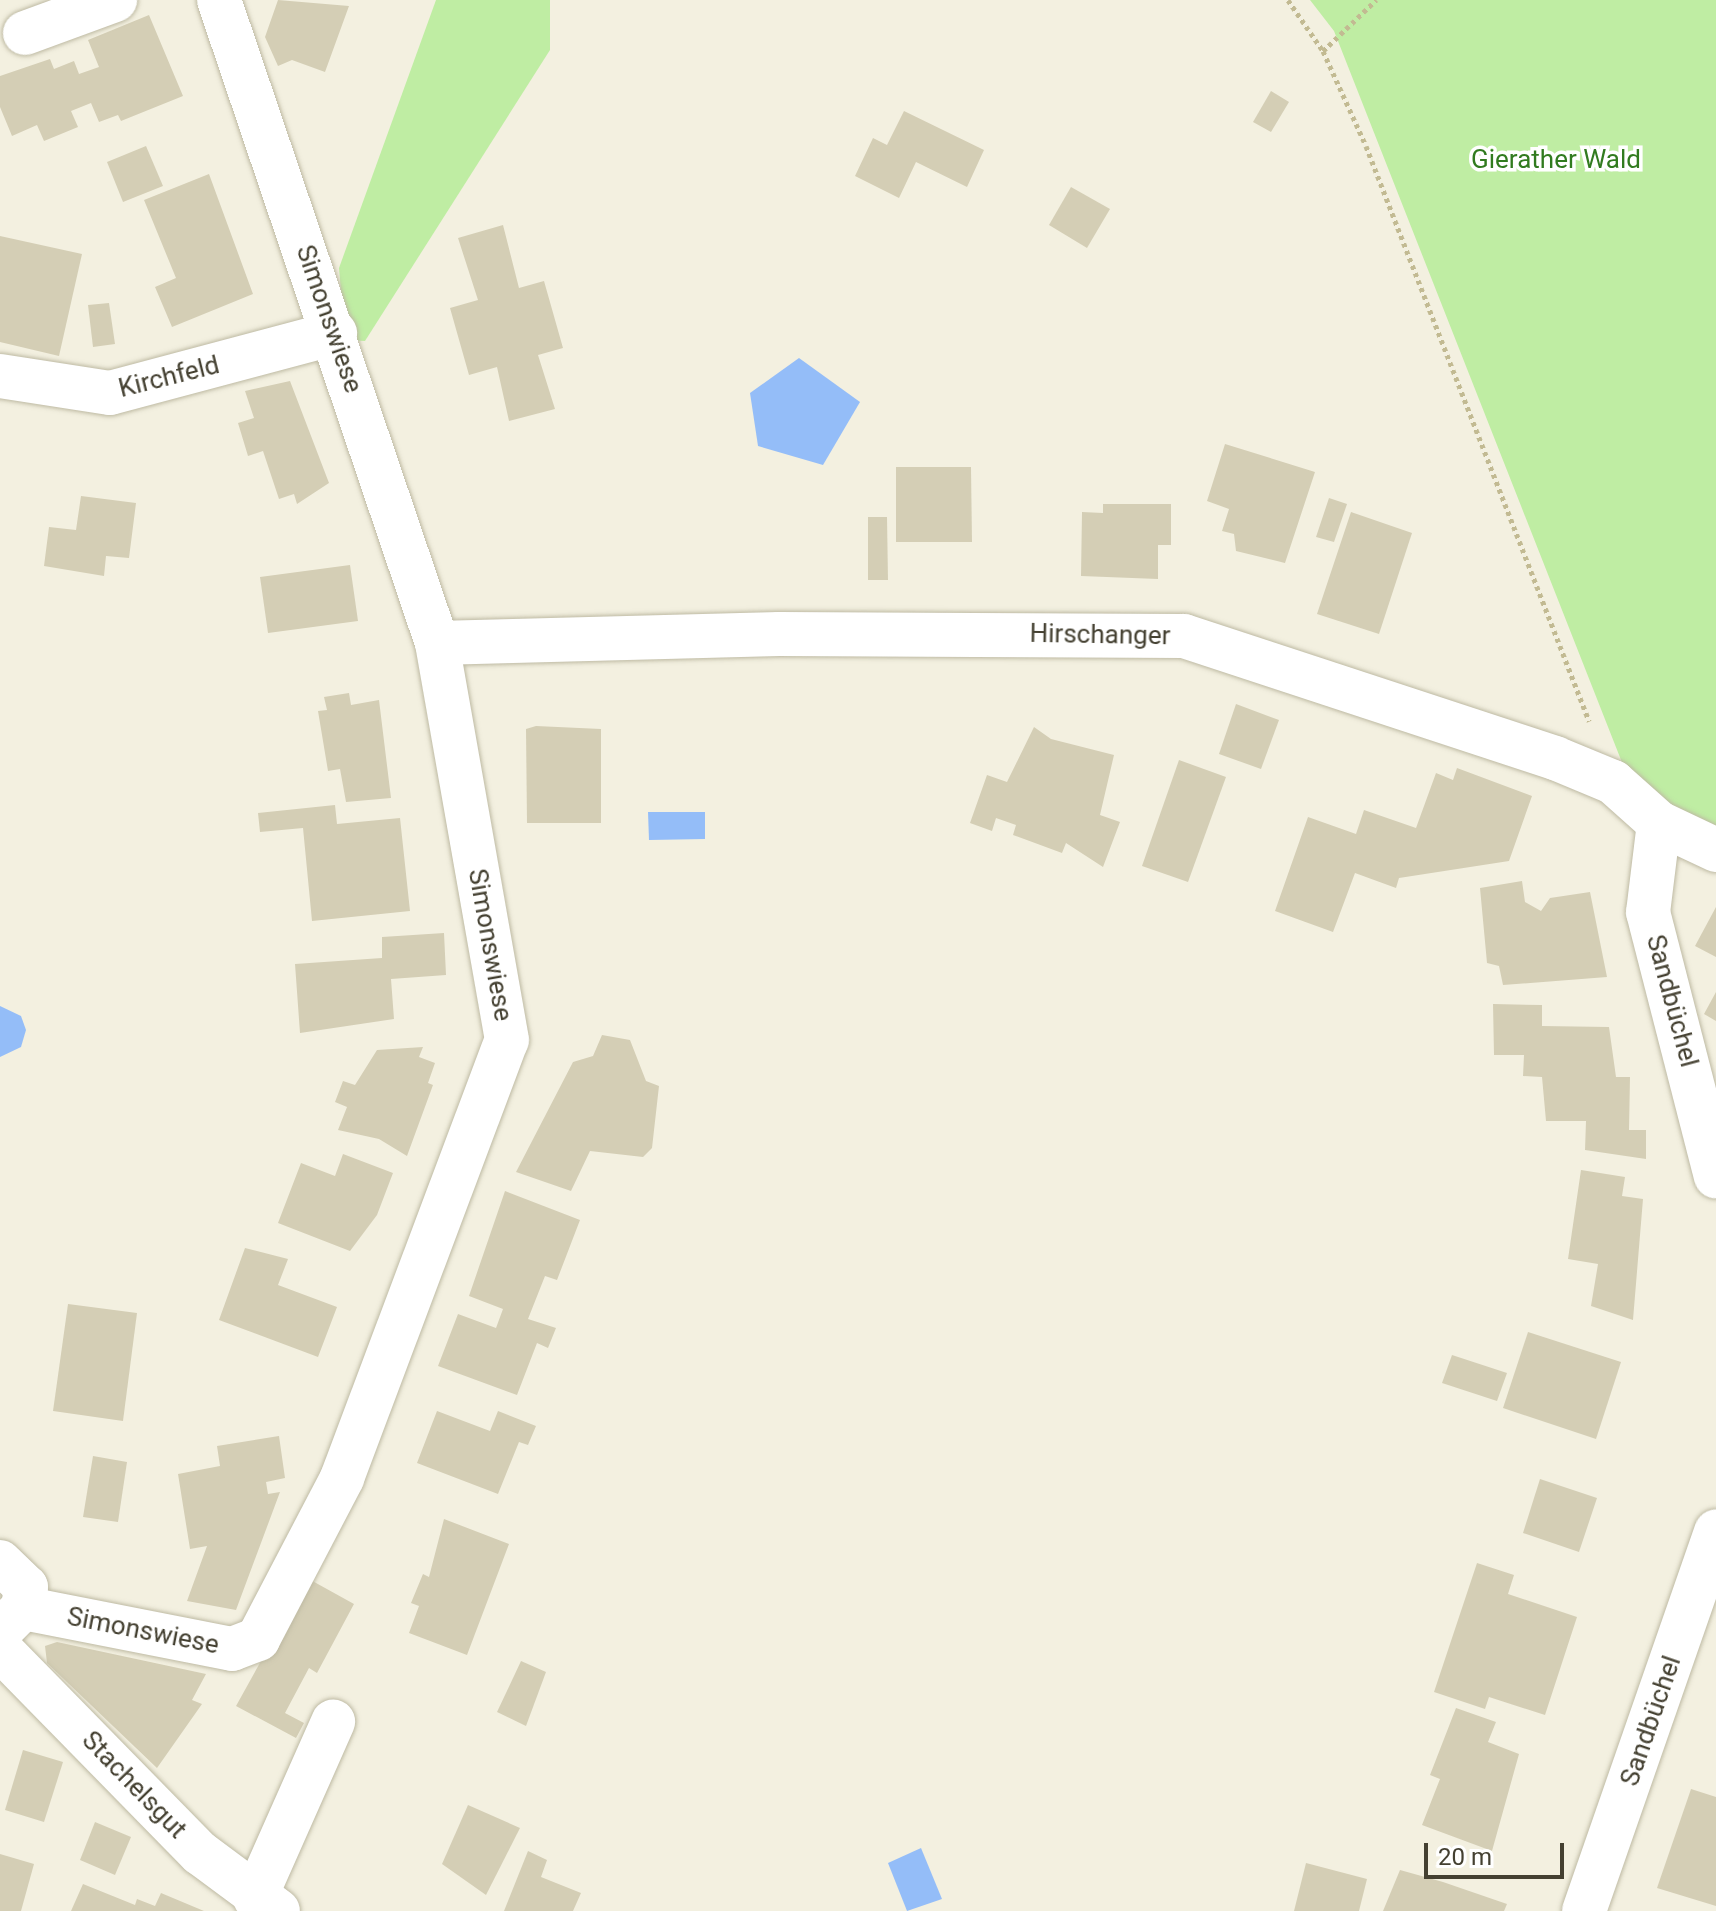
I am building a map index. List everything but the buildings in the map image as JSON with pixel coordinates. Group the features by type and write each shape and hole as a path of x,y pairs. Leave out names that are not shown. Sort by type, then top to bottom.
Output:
{"street":[{"path":"25,33 115,0"},
{"name":"Simonswiese","path":"12,1619 232,1649 258,1639 342,1478 507,1040 437,643 335,333 219,0"},
{"name":"Kirchfeld","path":"0,376 110,393 335,333"},
{"name":"Hirschanger","path":"437,643 779,634 1184,636 1350,687 1613,782 1659,823 1716,850"},
{"name":"Sandbüchel","path":"1659,823 1648,912 1716,1176"},
{"name":"Sandbüchel","path":"1584,1911 1716,1531"},
{"path":"0,1562 21,1576 12,1619"},
{"name":"Stachelsgut","path":"0,1649 200,1853 266,1904"},
{"path":"266,1904 333,1722"}],"path":[{"path":"1288,0 1323,51 1366,146 1613,782"},
{"path":"1323,51 1376,0"}],"green space":[{"path":"436,0 550,0 550,50 365,341 345,340 339,268"},
{"name":"Gierather Wald","path":"1310,0 1716,0 1716,839 1669,816 1623,765 1334,31"}],"water":[{"path":"799,358 860,402 823,465 758,446 750,393"},
{"path":"648,812 705,812 705,839 649,840"},
{"path":"0,1006 21,1016 26,1030 21,1047 0,1057"},
{"path":"921,1848 942,1899 907,1911 888,1863"}]}
